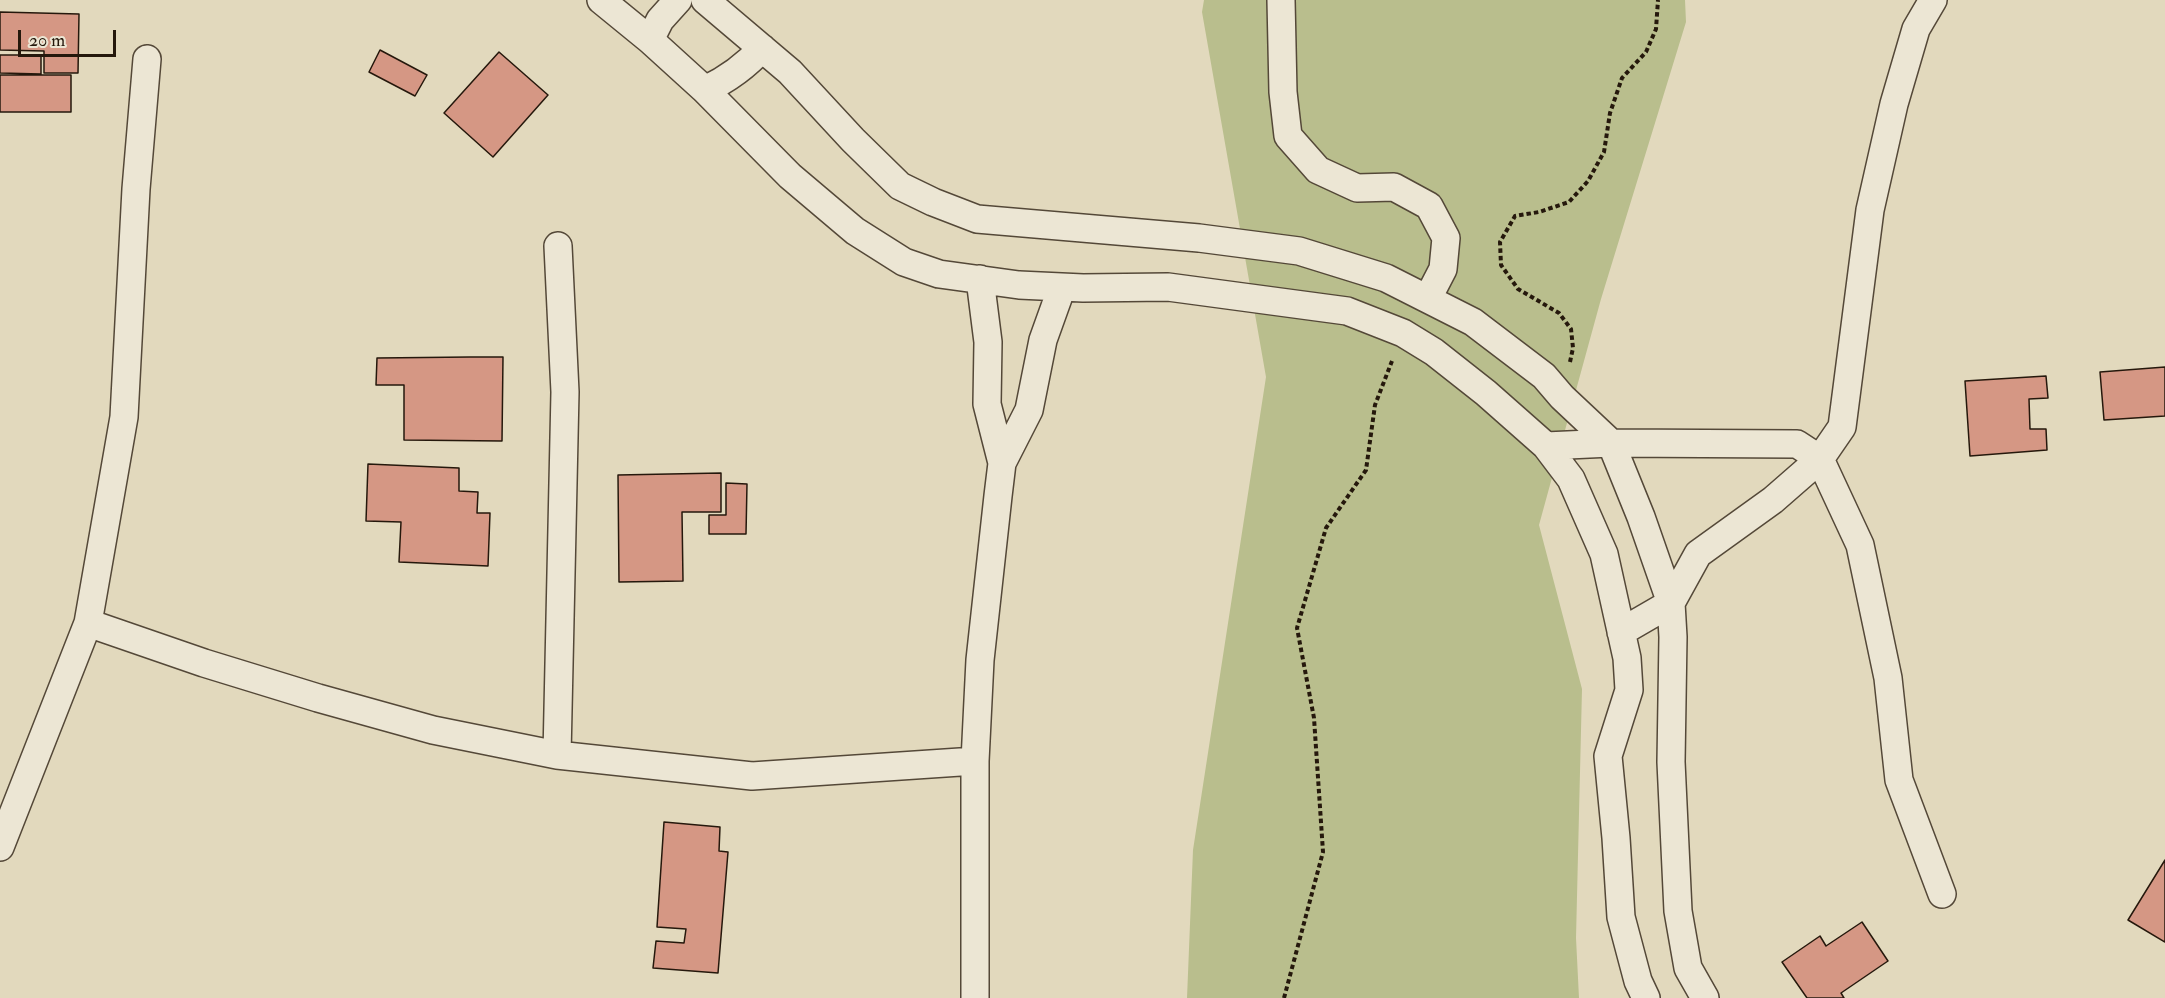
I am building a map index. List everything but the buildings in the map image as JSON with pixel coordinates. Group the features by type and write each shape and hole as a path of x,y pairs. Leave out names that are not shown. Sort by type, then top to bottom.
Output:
{"street":[{"path":"602,0 705,90 790,176 855,231 904,262 939,274 1019,285 1168,287 1347,311 1403,333 1434,352 1546,446 1571,479 1604,554 1627,658 1629,690 1608,756 1621,917 1638,981 1646,998"},
{"path":"650,40 660,20 678,0"},
{"path":"705,0 790,72 853,140 900,186 933,202 977,219 1199,238 1299,251 1386,278 1428,298 1473,322 1544,376 1562,397 1611,443 1641,517 1671,603 1673,637 1671,762 1678,911 1688,968 1705,998"},
{"path":"1281,0 1283,92 1288,136 1318,170 1357,188 1394,187 1429,206 1446,238 1443,269 1428,298"},
{"path":"1621,632 1671,603 1698,554 1773,500 1820,459 1842,427 1870,210 1894,104 1916,29 1933,0"},
{"path":"705,90 727,80 746,66 762,48"},
{"path":"0,847 88,623 124,417 136,189 147,58"},
{"path":"557,755 565,392 558,246"},
{"path":"980,279 988,342 987,404 1002,463"},
{"path":"975,998 975,761 980,660 1002,463 1029,410 1044,340 1062,287"},
{"path":"1546,446 1611,443 1797,444 1820,459 1860,545 1888,678 1899,780 1942,894"},
{"path":"88,623 204,663 318,698 433,730 557,755 752,776 975,761"}],"path":[{"path":"1562,397 1573,348 1571,329 1559,313 1518,289 1501,264 1500,242 1515,216 1539,212 1569,202 1588,181 1604,152 1610,112 1622,78 1646,52 1656,29 1658,0"},
{"path":"1284,998 1323,852 1314,718 1297,628 1326,528 1366,470 1375,405 1403,333"}],"green space":[{"path":"1204,0 1685,0 1686,22 1601,299 1539,525 1582,689 1576,938 1579,998 1187,998 1193,850 1266,377 1202,12"}]}
